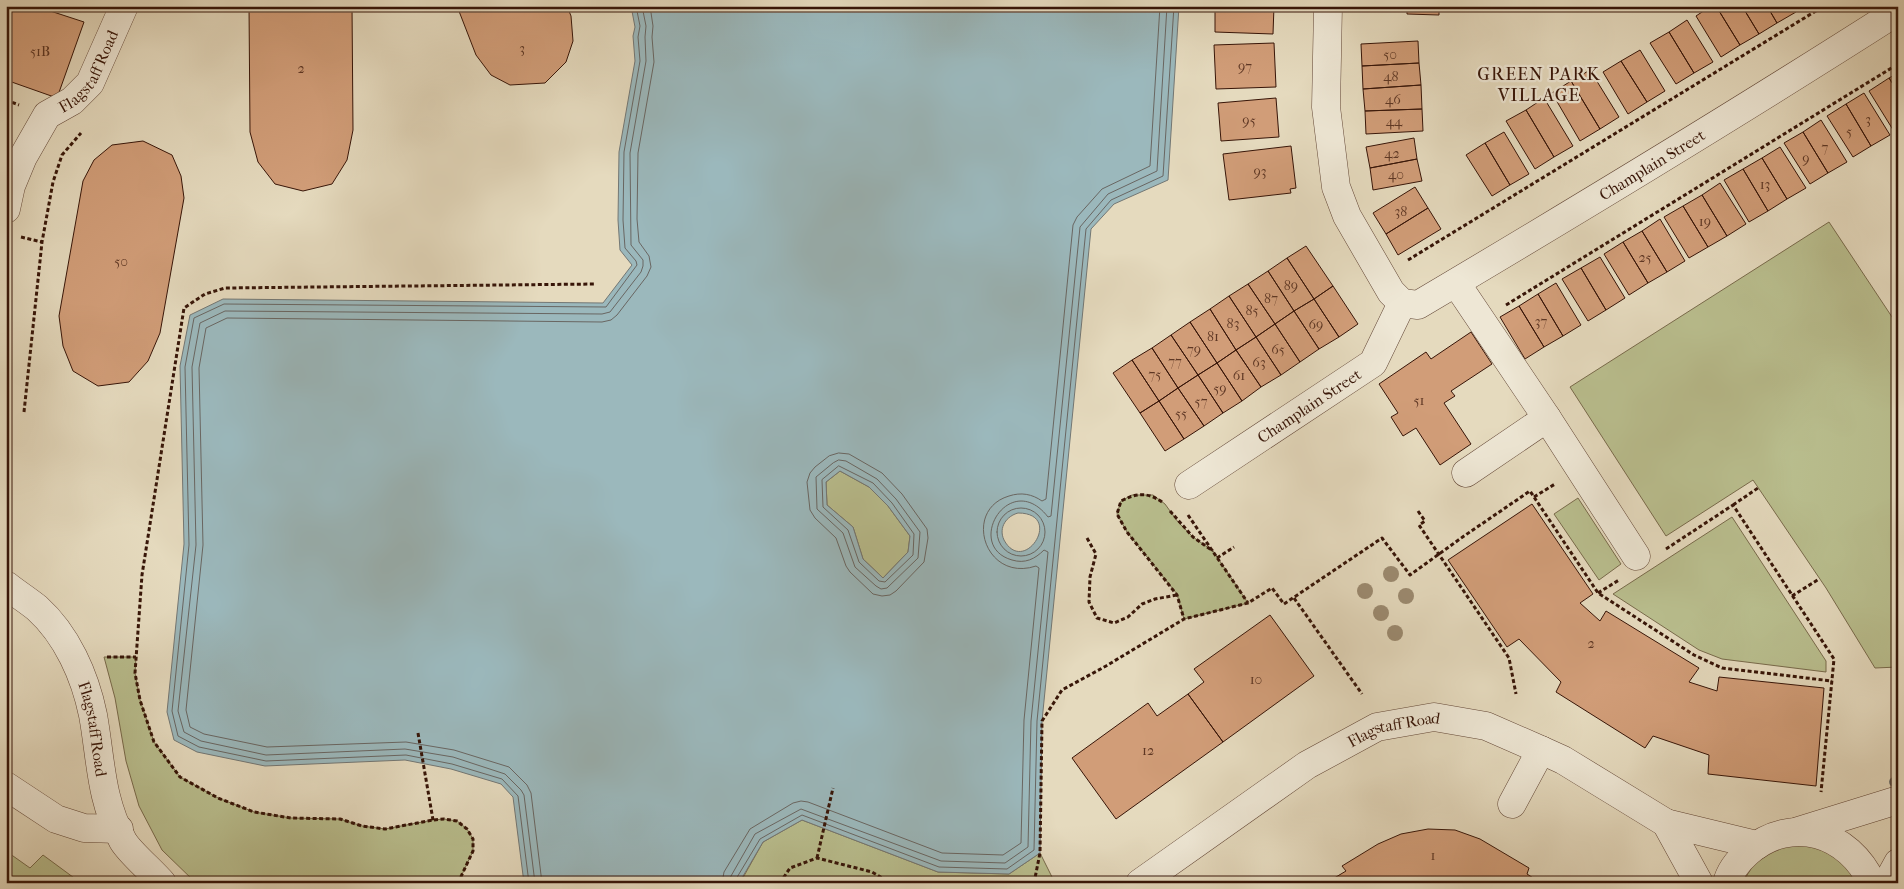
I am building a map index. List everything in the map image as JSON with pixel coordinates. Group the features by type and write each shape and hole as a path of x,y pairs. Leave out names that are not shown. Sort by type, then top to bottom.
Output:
{"street":[{"name":"Flagstaff Road","path":"6,209 15,154 47,115 72,101 90,83 124,6"},
{"path":"1328,6 1326,107 1336,187 1343,207 1390,292 1402,302"},
{"name":"Champlain Street","path":"1189,485 1373,363 1402,302 1418,305 1456,283 1774,90 1898,11"},
{"path":"1456,283 1547,418 1647,555"},
{"path":"1466,473 1547,418"},
{"name":"Flagstaff Road","path":"6,585 37,609 60,634 73,656 92,715 104,793 124,842 162,883"},
{"name":"Flagstaff Road","path":"1149,880 1306,765 1377,727 1434,717 1486,726 1563,760 1666,823 1757,845"},
{"path":"1512,804 1541,750"},
{"path":"6,786 56,819 84,828 119,829"},
{"path":"1727,883 1740,859 1757,845 1775,836 1898,800"},
{"name":"Flagstaff Road","path":"1666,823 1699,883"},
{"path":"1797,831 1820,835 1846,847 1865,867 1872,883"},
{"path":"1887,883 1898,863"}],"path":[{"path":"1382,277 1824,6"},
{"path":"1482,320 1898,64"},
{"path":"24,412 42,242 53,182 62,156 85,127"},
{"path":"15,236 42,242"},
{"path":"458,883 473,851 473,838 467,829 457,821 433,820 385,829 362,826 340,819 290,818 254,812 218,798 180,777 154,742 140,700 135,673 136,657 142,575 184,308 205,294 226,288 595,284"},
{"path":"1647,555 1733,505 1758,488"},
{"path":"1034,883 1040,853 1042,721 1062,690 1184,619 1248,603 1272,588 1284,604 1382,538 1410,575 1530,492 1598,593 1694,654 1722,668 1832,681"},
{"path":"1184,619 1177,594 1127,532 1117,514 1121,501 1132,495 1153,495 1165,504 1178,522 1193,537 1213,551 1248,603"},
{"path":"1733,505 1834,659 1821,796"},
{"path":"1418,511 1425,521 1419,524 1509,658 1516,694"},
{"path":"1087,538 1096,554 1090,577 1088,602 1097,618 1114,623 1128,616 1142,604 1177,594"},
{"path":"1217,558 1234,547"},
{"path":"1792,596 1819,578"},
{"path":"1598,593 1620,579"},
{"path":"1294,598 1362,694"},
{"path":"104,657 136,657"},
{"path":"418,733 433,820"},
{"path":"818,858 833,788"},
{"path":"780,883 790,868 818,858 872,872 891,883"}],"green space":[{"path":"1829,222 1898,326 1898,667 1875,668 1826,588 1753,480 1666,536 1570,387"},
{"path":"840,471 869,487 888,506 910,536 908,552 883,578 863,559 853,527 827,505 826,482"},
{"path":"1132,495 1153,495 1165,504 1178,522 1193,537 1213,551 1248,603 1184,619 1177,594 1127,532 1117,514 1121,501"},
{"path":"1578,498 1621,564 1599,580 1554,514"},
{"path":"1732,517 1826,661 1826,672 1722,659 1699,650 1613,594"},
{"path":"104,657 136,657 135,673 140,700 154,742 180,777 218,798 254,812 291,818 340,819 362,826 385,829 433,820 457,821 467,829 473,839 473,851 458,883 196,883 162,850 139,806 126,761 115,698"},
{"path":"802,820 938,872 1009,874 1040,853 1055,883 740,883 763,842"},
{"path":"1811,844 1844,861 1859,883 1742,883 1758,858 1783,845"},
{"path":"6,851 30,868 43,855 81,883 6,883"}],"water":[{"path":"631,6 1179,6 1168,180 1114,204 1091,229 1042,721 1040,853 1009,874 938,872 802,820 763,842 739,883 524,883 513,797 501,784 451,769 405,760 265,766 197,752 174,740 167,712 184,544 180,366 190,315 223,299 603,303 632,265 620,250 618,220 619,152 635,61 633,36 635,27","holes":["840,471 869,487 888,506 910,536 908,552 883,578 863,559 853,527 827,505 826,482","1018,513 1032,516 1038,522 1039,531 1036,540 1030,548 1021,551 1012,549 1002,535 1007,519"]}],"building":[{"path":"6,6 35,6 84,22 57,98 6,80"},
{"path":"249,6 352,6 353,130 347,160 332,184 303,191 275,184 258,162 250,132"},
{"path":"457,6 567,6 571,16 573,41 566,62 545,83 510,85 491,75 476,55"},
{"path":"1215,6 1274,6 1273,34 1215,32"},
{"path":"1407,6 1439,6 1439,15 1407,14"},
{"path":"1711,6 1716,6 1740,45 1721,57 1696,16"},
{"path":"1716,6 1742,6 1759,34 1740,45"},
{"path":"1742,6 1767,6 1777,23 1759,34"},
{"path":"1767,6 1792,6 1796,12 1777,23"},
{"path":"1687,20 1713,62 1694,73 1669,32"},
{"path":"1669,32 1694,73 1676,84 1650,43"},
{"path":"1418,41 1419,63 1362,66 1361,44"},
{"path":"1274,43 1276,87 1216,89 1214,45"},
{"path":"1640,50 1665,91 1647,102 1621,61"},
{"path":"1621,61 1647,102 1628,114 1603,72"},
{"path":"1419,63 1421,85 1363,89 1362,66"},
{"path":"1590,70 1619,117 1600,129 1571,81"},
{"path":"1898,73 1898,92 1889,78"},
{"path":"1889,78 1898,92 1898,131 1895,133 1869,91"},
{"path":"1571,81 1600,129 1580,141 1552,93"},
{"path":"1421,85 1422,109 1365,111 1363,89"},
{"path":"1864,93 1890,135 1871,146 1846,104"},
{"path":"1276,98 1279,137 1221,141 1218,103"},
{"path":"1544,98 1573,146 1554,157 1526,110"},
{"path":"1846,104 1871,146 1853,157 1827,116"},
{"path":"1422,109 1423,131 1366,134 1365,111"},
{"path":"1526,110 1554,157 1535,169 1506,121"},
{"path":"1821,120 1847,162 1828,173 1803,132"},
{"path":"1504,132 1529,174 1510,185 1485,143"},
{"path":"1803,132 1828,173 1810,184 1784,143"},
{"path":"1414,138 1417,159 1370,168 1366,147"},
{"path":"143,141 172,155 181,176 184,198 160,333 148,361 129,382 98,386 73,371 63,346 59,316 83,181 94,160 112,145"},
{"path":"1485,143 1510,185 1492,196 1466,155"},
{"path":"1291,146 1296,188 1290,189 1291,193 1229,200 1223,154"},
{"path":"1780,147 1806,188 1787,199 1762,158"},
{"path":"1762,158 1787,199 1768,211 1743,169"},
{"path":"1417,159 1422,181 1373,190 1370,168"},
{"path":"1743,169 1768,211 1749,222 1724,180"},
{"path":"1720,183 1746,224 1727,236 1702,195"},
{"path":"1415,187 1428,208 1386,234 1373,213"},
{"path":"1702,195 1727,236 1708,247 1683,206"},
{"path":"1683,206 1708,247 1689,258 1664,217"},
{"path":"1428,208 1441,229 1398,255 1386,234"},
{"path":"1660,219 1685,261 1667,272 1642,231"},
{"path":"1642,231 1667,272 1648,283 1623,242"},
{"path":"1623,242 1648,283 1629,295 1604,254"},
{"path":"1306,246 1333,286 1314,299 1287,258"},
{"path":"1600,257 1625,298 1606,310 1581,268"},
{"path":"1287,258 1314,299 1294,311 1268,271"},
{"path":"1581,268 1606,310 1588,321 1562,279"},
{"path":"1268,271 1294,311 1275,324 1248,284"},
{"path":"1556,283 1581,325 1563,336 1538,294"},
{"path":"1248,284 1275,324 1256,337 1229,296"},
{"path":"1333,286 1358,324 1339,337 1314,299"},
{"path":"1538,294 1563,336 1544,347 1519,306"},
{"path":"1229,296 1256,337 1236,350 1210,309"},
{"path":"1314,299 1339,337 1319,349 1294,311"},
{"path":"1519,306 1544,347 1525,359 1500,317"},
{"path":"1210,309 1236,350 1217,363 1190,322"},
{"path":"1294,311 1319,349 1300,362 1275,324"},
{"path":"1190,322 1217,363 1198,375 1171,335"},
{"path":"1275,324 1300,362 1281,375 1256,337"},
{"path":"1471,332 1492,364 1451,391 1455,396 1444,403 1471,444 1440,465 1416,428 1403,436 1391,417 1398,413 1379,384 1426,352 1431,359"},
{"path":"1171,335 1198,375 1178,388 1152,348"},
{"path":"1256,337 1281,375 1261,387 1236,350"},
{"path":"1152,348 1178,388 1159,401 1132,360"},
{"path":"1236,350 1261,387 1242,401 1217,363"},
{"path":"1132,360 1159,401 1140,413 1113,373"},
{"path":"1217,363 1242,401 1223,413 1198,375"},
{"path":"1198,375 1223,413 1204,426 1178,388"},
{"path":"1178,388 1204,426 1184,439 1159,401"},
{"path":"1159,401 1184,439 1165,451 1140,413"},
{"path":"1532,504 1593,594 1580,603 1600,621 1606,611 1699,668 1689,682 1717,691 1719,677 1824,688 1816,786 1708,774 1709,755 1653,736 1645,748 1556,692 1561,682 1519,639 1507,647 1448,560"},
{"path":"1270,615 1314,676 1223,742 1188,694 1204,682 1194,669"},
{"path":"1188,694 1223,742 1116,819 1072,758 1148,703 1157,716"},
{"path":"1428,829 1455,830 1480,839 1529,868 1527,874 1541,883 1326,883 1346,871 1342,866 1378,844 1401,834"}],"waterway":[{"path":"1894,782 1898,779"}],"district":[{"name":"GREEN PARK VILLAGE","path":"1539,84"}]}
